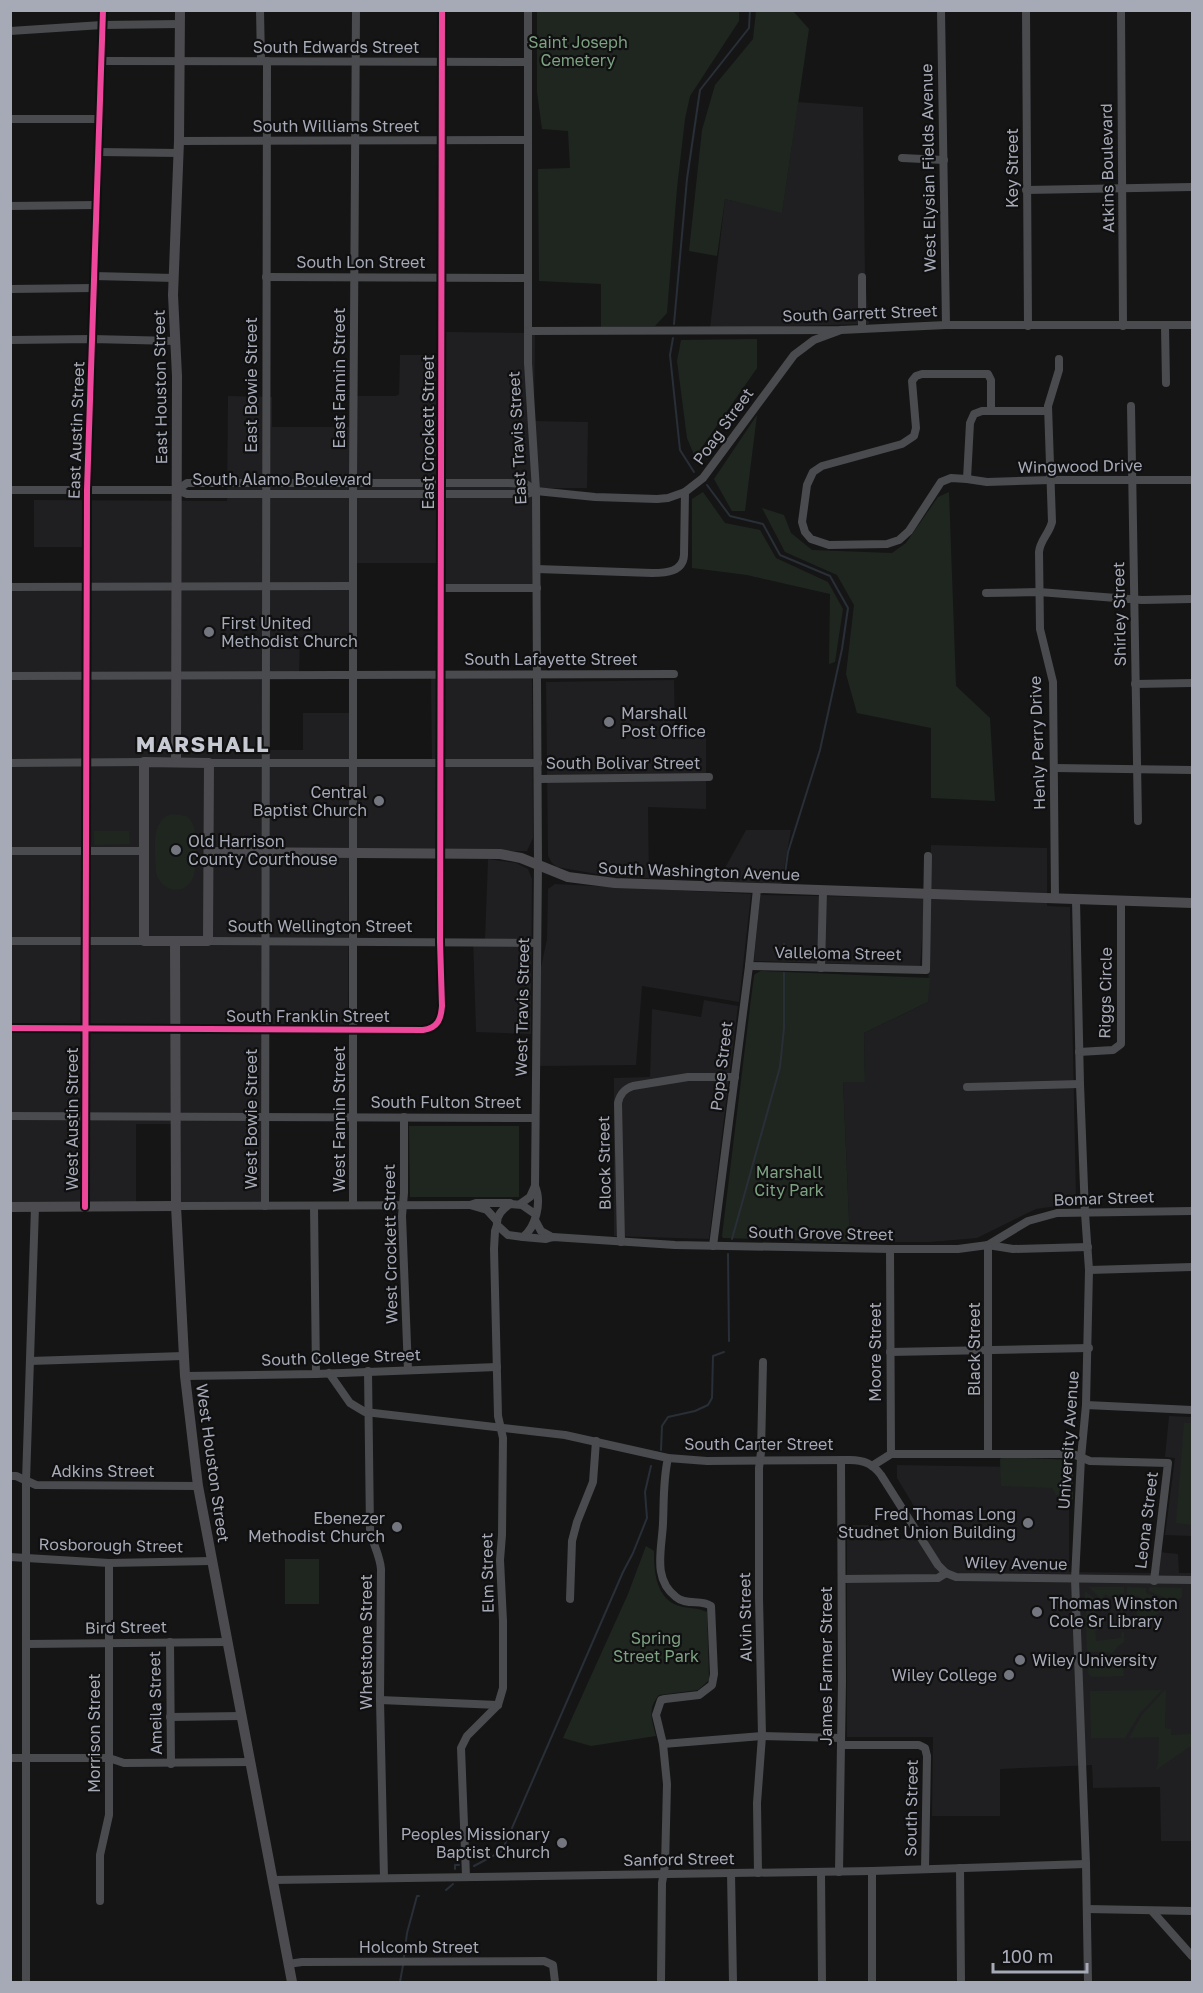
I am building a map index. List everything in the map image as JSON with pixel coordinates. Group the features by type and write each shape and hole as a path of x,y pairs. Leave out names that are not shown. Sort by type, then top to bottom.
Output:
{"main road":[{"name":"East Houston Street","path":"176,762 177,376 174,278 179,153 180,10"},
{"name":"South Bolivar Street","path":"144,762 209,763"},
{"path":"144,762 144,941"},
{"path":"208,941 209,763"},
{"name":"South Washington Avenue","path":"209,852 505,854 538,864 568,877 600,882 1192,903"},
{"name":"South Wellington Street","path":"144,941 208,941"},
{"name":"West Houston Street","path":"175,941 176,1206 185,1376 198,1486 292,1983"},
{"path":"10,1207 176,1206"}],"street":[{"name":"East Austin Street","path":"86,851 87,490 103,10"},
{"name":"East Bowie Street","path":"260,10 267,141 265,852"},
{"name":"East Fannin Street","path":"352,853 356,10"},
{"name":"East Crockett Street","path":"440,853 442,10"},
{"name":"East Travis Street","path":"528,10 527,278 528,363 537,491 538,864"},
{"name":"West Elysian Fields Avenue","path":"941,10 946,325"},
{"name":"Key Street","path":"1026,10 1028,326"},
{"name":"Atkins Boulevard","path":"1120,10 1123,326"},
{"path":"10,30 180,24"},
{"name":"South Edwards Street","path":"102,61 528,63"},
{"path":"10,119 100,119"},
{"name":"South Williams Street","path":"179,141 528,140"},
{"path":"99,152 179,153"},
{"path":"902,158 944,160"},
{"path":"1026,190 1192,187"},
{"path":"10,206 97,205"},
{"path":"94,276 174,278"},
{"name":"South Lon Street","path":"266,277 527,278"},
{"path":"862,277 862,328"},
{"path":"10,289 94,288"},
{"name":"South Garrett Street","path":"528,331 842,330 946,325 1192,326"},
{"path":"1165,326 1166,383"},
{"name":"Poag Street","path":"685,492 703,478 794,355 814,340 842,330"},
{"path":"10,340 175,341"},
{"name":"Henly Perry Drive","path":"1055,899 1053,682 1041,635 1039,547 1052,522 1048,411 1049,400 1059,370 1059,359"},
{"name":"Wingwood Drive","path":"991,411 991,380 988,374 922,374 916,376 912,381 916,428 914,436 902,444 817,468 807,485 802,518 803,529 814,541 829,545 892,543 909,531 941,483 951,478 987,482 1192,480"},
{"name":"Shirley Street","path":"1131,406 1138,821"},
{"path":"967,479 970,420 977,412 1048,411"},
{"name":"South Alamo Boulevard","path":"177,490 187,483 441,483 526,484 537,491"},
{"path":"10,490 177,490"},
{"name":"South Alamo Boulevard","path":"177,490 187,494 441,495 527,494 537,491 596,497 657,499 685,492"},
{"path":"537,570 652,573 679,568 684,560 685,492"},
{"path":"10,587 353,586"},
{"path":"441,588 537,588"},
{"path":"986,593 1039,592 1134,599 1192,599"},
{"name":"South Lafayette Street","path":"10,676 674,674"},
{"path":"1135,684 1192,682"},
{"path":"10,763 144,762"},
{"name":"South Bolivar Street","path":"209,763 538,763"},
{"path":"1055,768 1192,770"},
{"name":"South Bolivar Street","path":"538,779 709,777"},
{"path":"10,851 144,851"},
{"name":"West Austin Street","path":"85,1207 86,851"},
{"name":"West Bowie Street","path":"265,852 265,1206"},
{"name":"West Fannin Street","path":"352,853 353,1205"},
{"path":"440,853 440,942"},
{"path":"927,856 927,894"},
{"name":"West Travis Street","path":"535,1217 538,1206 535,1118 538,864"},
{"name":"Pope Street","path":"713,1246 757,889"},
{"path":"821,968 823,891"},
{"name":"Valleloma Street","path":"749,966 926,970 927,894"},
{"name":"University Avenue","path":"1076,900 1080,1084 1089,1270 1089,1348 1075,1579 1086,1864 1088,1983"},
{"name":"Riggs Circle","path":"1079,1052 1113,1050 1121,1044 1121,900"},
{"path":"10,941 144,941"},
{"name":"South Wellington Street","path":"208,941 537,943"},
{"name":"South Franklin Street","path":"10,1028 431,1029 442,1015 440,942"},
{"name":"Block Street","path":"621,1242 618,1103 621,1094 633,1086 681,1077 735,1077"},
{"path":"967,1087 1080,1084"},
{"name":"South Fulton Street","path":"10,1116 535,1118"},
{"name":"West Crockett Street","path":"404,1117 402,1216 408,1370"},
{"path":"497,1223 501,1211 530,1197 536,1186"},
{"path":"470,1205 476,1203 515,1204 535,1217 541,1231 553,1237"},
{"path":"176,1206 470,1205 487,1210 504,1233 512,1237"},
{"path":"314,1206 316,1374"},
{"path":"26,1983 26,1481 35,1207"},
{"name":"Bomar Street","path":"988,1245 1022,1224 1041,1216 1057,1213 1192,1211"},
{"path":"495,1255 500,1240 523,1237 530,1230 535,1217"},
{"name":"Elm Street","path":"497,1223 495,1255 498,1416 503,1438 500,1560 503,1681 498,1705"},
{"name":"South Grove Street","path":"523,1237 713,1246 890,1249 965,1249 988,1245 1013,1249 1088,1247"},
{"name":"Black Street","path":"988,1245 988,1454"},
{"name":"Moore Street","path":"890,1249 891,1454"},
{"path":"1089,1270 1192,1267"},
{"path":"890,1352 1089,1348"},
{"path":"30,1361 183,1356"},
{"name":"Alvin Street","path":"758,1873 758,1803 762,1736 759,1598 763,1362"},
{"name":"South College Street","path":"185,1376 497,1367"},
{"name":"Whetstone Street","path":"368,1371 370,1529 380,1557 381,1576 380,1700 384,1878"},
{"name":"South Carter Street","path":"329,1373 350,1403 360,1411 369,1413 565,1435 668,1458 707,1461 841,1460 861,1461 872,1466"},
{"path":"1086,1405 1192,1410"},
{"path":"570,1599 572,1541 593,1482 597,1441"},
{"path":"946,1573 936,1562 881,1475 872,1466 891,1454 1073,1454 1081,1458"},
{"path":"661,1983 667,1784 663,1744 656,1715 661,1700 704,1692 712,1685 714,1674 711,1606 677,1599 669,1590 661,1572 659,1557 663,1522 663,1483 668,1458"},
{"name":"Leona Street","path":"1081,1458 1089,1461 1168,1462 1154,1581"},
{"name":"James Farmer Street","path":"839,1872 841,1460"},
{"name":"Adkins Street","path":"10,1476 16,1476 36,1485 198,1486"},
{"name":"Rosborough Street","path":"10,1557 108,1563 212,1561"},
{"name":"Morrison Street","path":"100,1901 99,1860 109,1821 108,1563"},
{"name":"Wiley Avenue","path":"842,1579 938,1578 946,1573 961,1578 1192,1580"},
{"name":"Ameila Street","path":"170,1642 171,1764"},
{"name":"Bird Street","path":"26,1644 228,1642"},
{"path":"380,1700 498,1705"},
{"path":"466,1876 461,1748 467,1736 498,1705"},
{"path":"170,1717 242,1716"},
{"path":"663,1744 762,1736 841,1741"},
{"name":"South Street","path":"841,1741 920,1745 925,1748 927,1756 925,1869"},
{"path":"10,1758 109,1758 124,1764 250,1762"},
{"name":"Sanford Street","path":"272,1880 839,1872 1086,1864"},
{"path":"960,1868 961,1983"},
{"path":"872,1871 872,1983"},
{"path":"821,1872 822,1983"},
{"path":"731,1873 733,1983"},
{"path":"1087,1909 1192,1911"},
{"path":"1152,1911 1192,1956"},
{"name":"Holcomb Street","path":"288,1964 302,1962 544,1961 550,1963 555,1969 555,1983"}],"shaded area":[{"path":"798,102 863,107 865,275 869,324 710,328 725,199 782,212"},
{"path":"445,332 535,333 534,421 588,422 587,488 537,488 537,589 438,589 438,563 353,563 353,637 300,637 299,676 266,676 266,750 303,750 303,713 351,713 351,765 432,765 431,678 532,678 533,838 527,851 349,850 348,1027 264,1026 263,1204 181,1204 181,1124 136,1124 136,1204 11,1203 11,590 84,590 84,547 34,547 34,500 227,501 228,396 272,397 272,427 349,427 349,396 396,396 399,394 400,355 445,355"},
{"path":"674,680 675,737 706,737 706,809 648,807 649,878 608,876 557,867 548,856 546,682"},
{"path":"746,830 791,830 781,886 716,884"},
{"path":"931,845 1047,848 1047,906 1070,907 1076,1198 1071,1204 1036,1209 977,1238 930,1242 850,1242 843,1082 865,1082 864,1033 928,1002"},
{"path":"488,859 516,863 528,869 532,879 531,1034 476,1032 473,939 485,939"},
{"path":"555,884 751,894 739,1002 642,986 636,1065 540,1066 540,972 547,939 548,889"},
{"path":"760,895 925,898 920,966 754,961"},
{"path":"704,1000 738,1006 709,1239 614,1236 614,1078 650,1077 652,1009 701,1017"},
{"path":"1169,1416 1192,1417 1192,1536 1165,1535 1175,1458 1165,1457"},
{"name":"Wiley University","path":"897,1465 1069,1468 1069,1572 1157,1573 1159,1552 1178,1554 1179,1573 1192,1573 1192,1841 1161,1841 1160,1787 1093,1788 1092,1765 1000,1769 1000,1816 932,1816 933,1737 847,1737 847,1525 878,1525 878,1541 912,1538 914,1541 929,1531 897,1478"}],"green space":[{"name":"Saint Joseph Cemetery","path":"537,11 739,11 739,21 690,96 677,188 667,313 655,326 601,327 601,284 539,281 538,169 570,168 568,131 542,129 537,92"},
{"path":"756,11 793,11 809,29 782,213 725,199 717,256 689,251 702,130 715,85 753,39"},
{"path":"757,339 757,368 695,457 687,438 677,361 681,340"},
{"path":"757,415 745,511 732,511 714,479"},
{"path":"703,492 725,523 760,530 776,558 828,582 843,609 835,662 829,664 830,594 747,575 692,568 692,499"},
{"path":"949,492 956,686 990,718 995,801 931,798 931,728 857,713 846,674 854,605 837,575 785,552 762,508 784,515 791,533 812,550 892,553 906,543 938,497"},
{"path":"171,814 189,818 194,826 196,839 194,876 187,885 177,890 166,887 156,872 155,839 157,831 159,824"},
{"path":"94,831 129,831 130,844 94,845"},
{"name":"Marshall City Park","path":"761,971 930,978 928,1002 864,1033 865,1082 843,1082 850,1242 723,1238 722,1236 754,976"},
{"path":"409,1126 519,1126 519,1197 410,1197"},
{"path":"1184,1423 1192,1423 1192,1525 1176,1523"},
{"path":"1003,1457 1073,1460 1073,1499 1067,1495 1056,1495 1052,1488 1001,1486 1000,1459"},
{"name":"Spring Street Park","path":"646,1546 654,1551 654,1565 659,1588 668,1600 678,1606 707,1612 709,1680 698,1690 659,1695 652,1710 656,1736 591,1746 563,1738 628,1594"},
{"path":"285,1559 319,1559 319,1604 285,1604"},
{"path":"1089,1587 1124,1587 1124,1593 1109,1597 1106,1594 1101,1599"},
{"path":"1127,1587 1146,1588 1146,1593 1173,1603 1150,1622 1133,1622 1137,1621 1136,1607 1139,1607 1139,1596 1127,1595"},
{"path":"1149,1587 1182,1588 1182,1597 1175,1602 1149,1591"},
{"path":"1085,1591 1098,1602 1094,1608 1097,1611 1096,1641 1121,1638 1124,1632 1124,1642 1113,1653 1087,1652"},
{"path":"1089,1657 1113,1657 1117,1664 1123,1666 1124,1676 1092,1677 1088,1673"},
{"path":"1162,1690 1140,1713 1125,1738 1091,1738 1090,1691"},
{"path":"1165,1690 1165,1728 1171,1729 1171,1735 1192,1734 1192,1745 1156,1770 1159,1737 1129,1738 1142,1715"}],"waterway":[{"path":"674,324 687,179 700,90 749,28 750,10"},
{"path":"673,338 670,355 680,450 694,472"},
{"path":"707,485 730,516 763,524 780,555 830,576 848,608 842,649 820,750 788,852 784,881"},
{"path":"784,944 784,955"},
{"path":"732,1239 780,1067 784,1028 784,973"},
{"path":"728,1254 729,1341"},
{"path":"661,1450 662,1426 668,1417 695,1411 708,1405 712,1398 713,1356 724,1352"},
{"path":"474,1866 502,1851 647,1518 645,1492 651,1466"},
{"path":"455,1869 455,1865 459,1865"},
{"path":"446,1890 453,1884"},
{"path":"404,1957 407,1933 417,1896 419,1896"},
{"path":"400,1982 403,1965"}],"cycle path":[{"path":"85,1207 87,490 103,10"},
{"path":"10,1028 423,1030 432,1027 440,1019 442,1006 440,942 442,10"}],"place":[{"name":"First United Methodist Church","path":"209,632"},
{"name":"Marshall Post Office","path":"609,722"},
{"name":"Central Baptist Church","path":"379,801"},
{"name":"Old Harrison County Courthouse","path":"176,850"},
{"name":"Fred Thomas Long Studnet Union Building","path":"1028,1523"},
{"name":"Ebenezer Methodist Church","path":"397,1527"},
{"name":"Thomas Winston Cole Sr Library","path":"1037,1612"},
{"name":"Wiley University","path":"1020,1660"},
{"name":"Wiley College","path":"1009,1675"},
{"name":"Peoples Missionary Baptist Church","path":"562,1843"}],"district":[{"name":"MARSHALL","path":"203,744"}]}
